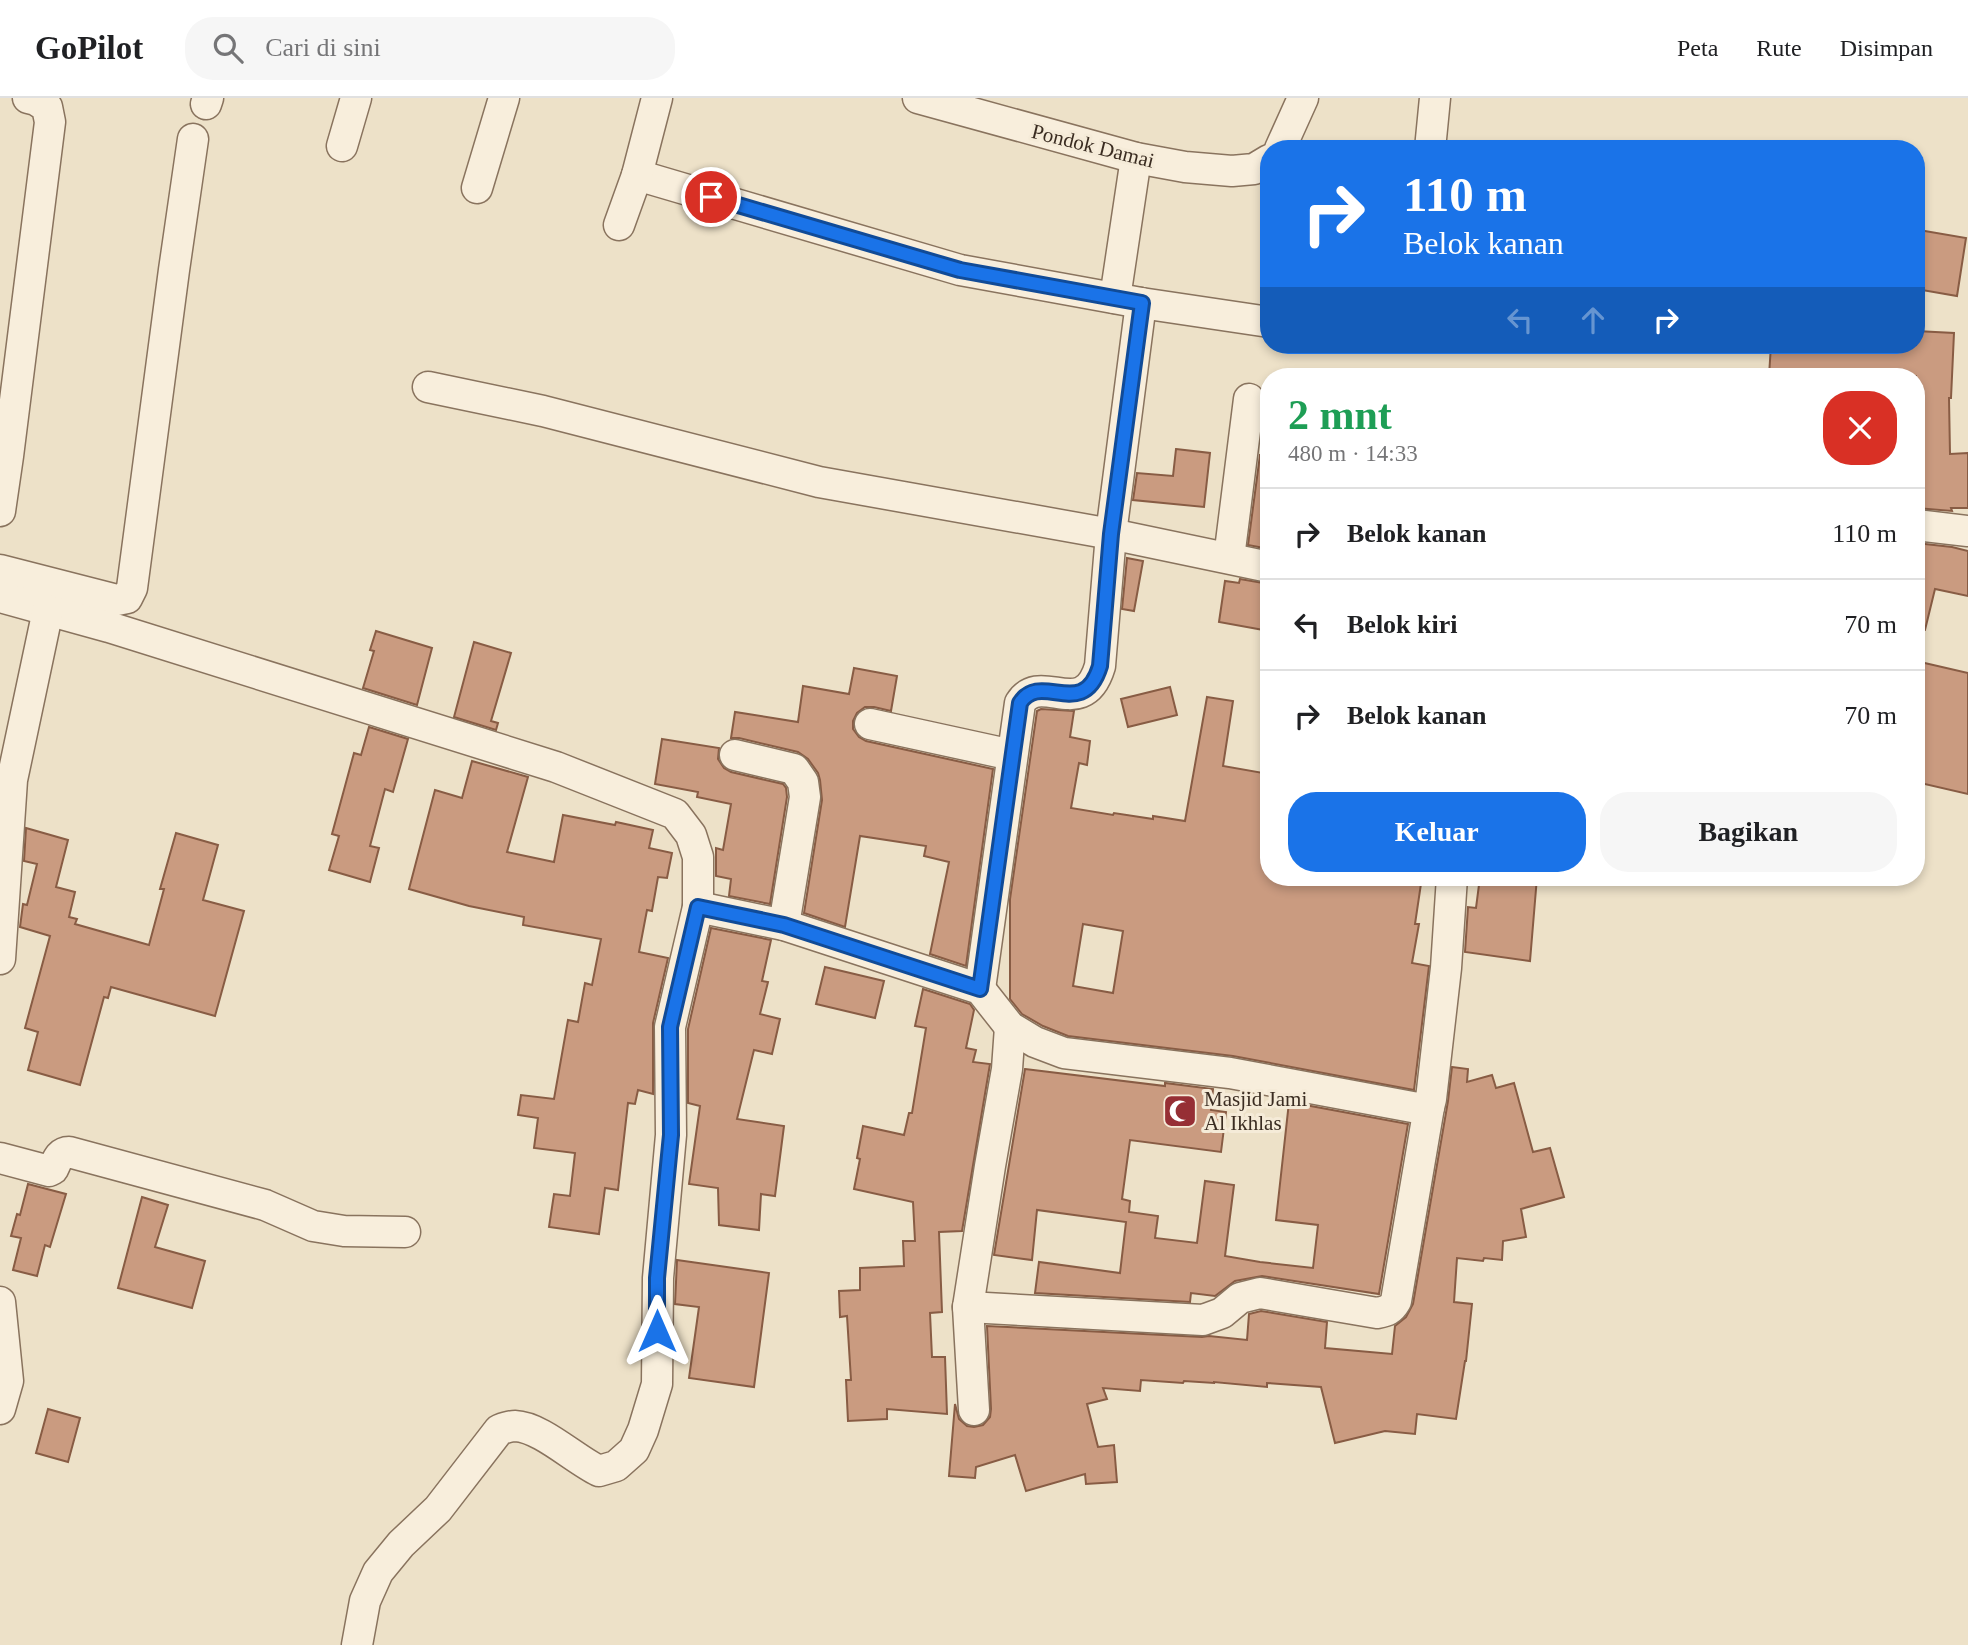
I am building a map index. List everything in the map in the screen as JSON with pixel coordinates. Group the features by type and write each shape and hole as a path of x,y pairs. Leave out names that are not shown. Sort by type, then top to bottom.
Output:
{"street":[{"path":"0,511 50,122 47,107 28,98"},
{"path":"342,146 356,98"},
{"path":"477,188 504,98"},
{"path":"619,225 637,174 657,98"},
{"name":"Pondok Damai","path":"918,98 1136,158 1185,167 1232,171 1254,169 1260,165"},
{"path":"1284,140 1303,98"},
{"path":"1431,140 1435,98"},
{"path":"0,570 117,600 127,598 132,589 194,139"},
{"path":"980,989 1020,703 1033,691 1069,694 1086,691 1097,676 1100,666 1136,158"},
{"path":"637,174 960,270 1260,321"},
{"path":"428,387 544,411 819,482 1111,534 1260,566"},
{"path":"1229,558 1260,402"},
{"path":"1925,526 1968,531"},
{"path":"0,597 122,631 556,767 675,814 691,835 698,857 698,907 670,1027 671,1135 657,1278 657,1384 643,1430 634,1450 616,1466 599,1471 583,1464 562,1447 529,1429 513,1425 499,1430 438,1509 401,1544 378,1572 365,1601 357,1645"},
{"path":"0,959 12,780 48,610"},
{"path":"870,724 1012,755"},
{"path":"735,755 794,769 803,782 805,797 784,925"},
{"path":"968,1307 1203,1320 1222,1313 1240,1298 1260,1293 1377,1313 1392,1308 1396,1301 1429,1107 1446,968 1451,886"},
{"path":"698,907 784,925 980,989 1010,1027 1034,1042 1064,1053 1230,1073 1423,1109 1429,1107"},
{"path":"974,1410 968,1307 1007,1069 1010,1027"},
{"path":"0,1158 49,1171 53,1169 60,1155 69,1152 265,1205 313,1226 344,1231 405,1232"},
{"path":"0,1302 8,1381 0,1409"}],"building":[{"path":"1925,231 1966,238 1957,296 1925,291"},
{"path":"1925,331 1954,333 1949,398 1950,454 1968,453 1968,508 1951,508 1952,511 1925,509 1925,368 1770,368 1770,354 1925,354"},
{"path":"1176,449 1210,453 1204,507 1133,500 1137,473 1173,476"},
{"path":"1260,455 1260,547 1248,545"},
{"path":"1925,544 1968,551 1968,596 1935,589 1925,630"},
{"path":"1127,558 1143,561 1134,611 1122,609"},
{"path":"1240,579 1260,582 1260,629 1219,622 1225,581 1239,583"},
{"path":"376,631 432,648 417,705 363,688 374,651 370,650"},
{"path":"474,642 511,653 491,721 498,723 496,730 454,717"},
{"path":"1925,663 1968,673 1968,794 1925,784"},
{"path":"854,668 897,676 891,711 865,707 857,713 853,729 859,737 866,741 993,769 966,966 930,954 949,862 924,856 926,846 860,836 845,927 804,913 822,800 818,773 808,759 798,752 731,738 735,712 798,722 803,686 849,694"},
{"path":"1170,687 1177,715 1128,727 1121,699"},
{"path":"1207,697 1233,701 1223,766 1260,772 1260,886 1421,886 1415,924 1419,924 1412,963 1429,966 1414,1090 1233,1056 1068,1036 1022,1014 1010,999 1010,899 1037,711 1074,711 1070,737 1090,741 1087,765 1079,763 1071,808 1153,819 1153,816 1185,821","holes":["1083,924 1123,931 1113,993 1073,986"]},
{"path":"369,727 408,739 393,792 385,789 370,846 379,848 370,882 329,870 339,836 332,834 354,753 361,755"},
{"path":"662,739 719,748 718,759 724,768 783,784 786,788 787,797 770,904 729,896 731,879 716,876 716,848 723,850 731,804 697,797 698,792 655,784"},
{"path":"472,761 528,777 507,852 554,862 563,815 653,830 649,848 672,853 667,878 658,877 652,911 647,910 639,952 668,958 653,1023 653,1094 638,1090 635,1104 628,1103 618,1190 605,1188 599,1234 549,1227 554,1194 570,1196 575,1153 534,1148 538,1118 518,1115 521,1095 554,1099 568,1020 578,1022 585,983 592,985 601,939 523,925 524,917 469,906 409,889 435,790 462,798"},
{"path":"26,828 68,840 56,887 75,892 69,917 77,919 75,924 149,945 164,889 160,889 176,833 218,845 203,900 244,911 215,1016 111,987 108,998 104,997 80,1085 28,1070 38,1032 25,1028 50,936 20,927 23,904 27,905 37,864 24,861"},
{"path":"1479,886 1536,886 1530,961 1465,952 1468,907 1476,908"},
{"path":"711,928 771,940 762,981 768,982 760,1014 780,1019 772,1054 754,1050 737,1119 784,1126 775,1196 761,1194 759,1230 719,1225 718,1188 689,1184 700,1106 688,1103 688,1029"},
{"path":"825,967 884,981 875,1018 816,1004"},
{"path":"923,989 970,1004 974,1010 966,1048 976,1050 973,1062 990,1064 962,1231 939,1232 942,1312 930,1313 932,1357 945,1357 947,1414 887,1409 887,1419 848,1421 846,1380 851,1380 847,1316 840,1317 839,1291 860,1290 860,1268 904,1266 903,1241 915,1241 913,1202 854,1189 860,1159 857,1158 863,1126 904,1135 909,1113 912,1113 926,1028 915,1026"},
{"path":"1452,1067 1468,1069 1467,1082 1492,1075 1496,1088 1514,1083 1533,1152 1550,1148 1564,1197 1521,1209 1526,1237 1503,1241 1502,1260 1457,1258 1454,1302 1472,1304 1456,1419 1417,1414 1415,1434 1385,1431 1335,1443 1321,1387 1141,1380 1140,1391 1103,1388 1107,1399 1087,1404 1098,1447 1114,1445 1117,1482 1086,1484 1085,1474 1026,1491 1015,1455 976,1467 975,1478 949,1476 955,1404 959,1419 967,1426 983,1425 990,1417 987,1326 1247,1340 1249,1314 1261,1311 1327,1322 1325,1348 1392,1354 1395,1326 1406,1317 1413,1304"},
{"path":"1025,1069 1213,1089 1211,1110 1226,1112 1221,1152 1130,1140 1122,1199 1130,1201 1129,1212 1158,1216 1155,1238 1197,1243 1205,1181 1234,1185 1225,1256 1260,1262 1313,1268 1318,1225 1276,1220 1289,1102 1408,1124 1379,1294 1262,1276 1235,1281 1215,1296 1191,1293 1190,1302 1035,1293 1039,1262 1120,1273 1126,1222 1037,1210 1032,1260 994,1255"},
{"path":"28,1184 66,1194 50,1247 45,1245 37,1276 13,1270 21,1238 11,1236"},
{"path":"142,1197 168,1205 155,1247 205,1261 192,1308 118,1288"},
{"path":"677,1260 769,1273 754,1387 689,1378 699,1307 675,1304"},
{"path":"48,1409 80,1418 68,1462 36,1453"}],"place":[{"name":"Masjid Jami Al Ikhlas","path":"1180,1111"}],"route":[{"path":"657,1331 657,1278 671,1135 670,1027 698,907 784,925 980,989 1020,703 1033,691 1069,694 1086,691 1097,676 1100,666 1111,534 1142,303 960,270 711,197"}]}
